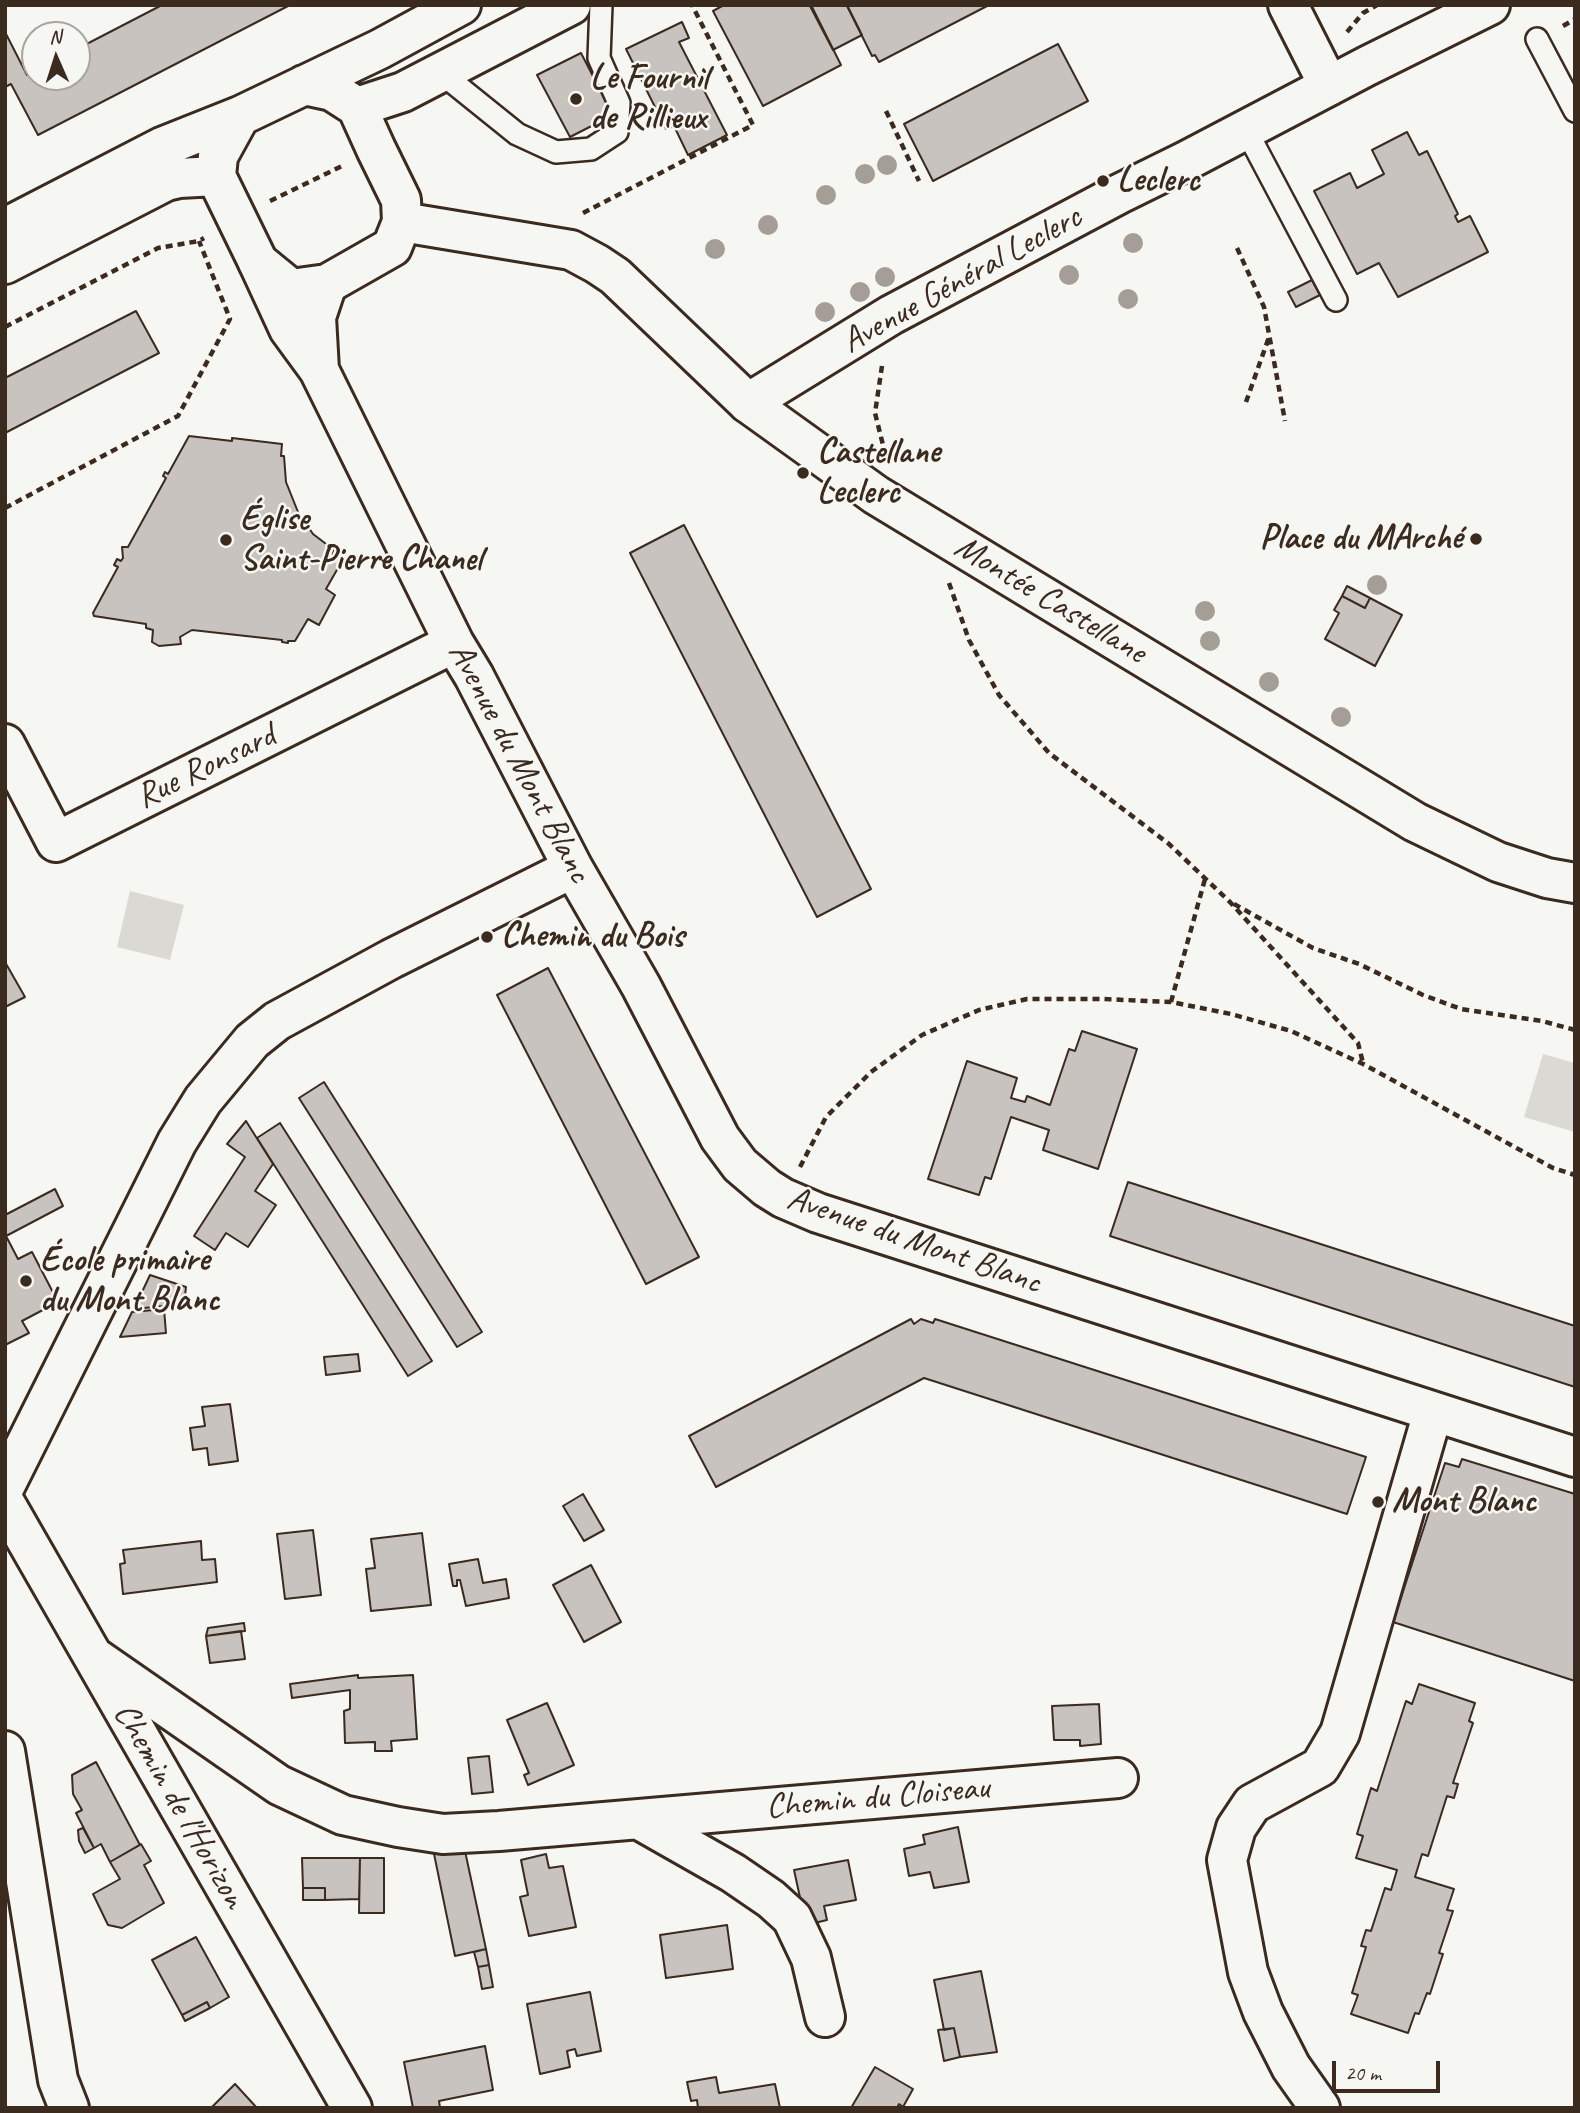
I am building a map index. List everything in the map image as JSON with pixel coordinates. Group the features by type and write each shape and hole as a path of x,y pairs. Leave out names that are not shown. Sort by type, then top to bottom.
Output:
{"street":[{"path":"5,228 162,147 240,116 461,5"},
{"path":"357,107 403,92 571,5"},
{"path":"1287,5 1329,86"},
{"name":"Avenue Général Leclerc","path":"748,402 891,315 1119,194 1490,5"},
{"path":"257,262 291,289 327,284 392,247 402,222 401,200 357,107 332,91 304,85"},
{"path":"5,264 166,181 216,176 218,156 240,116"},
{"name":"Avenue du Mont Blanc","path":"216,176 289,329 318,370 454,643 474,676 573,868 641,986 720,1138 740,1165 783,1198 831,1218 1575,1457"},
{"name":"Montée Castellane","path":"402,222 571,250 615,276 748,402 876,495 1415,822 1498,862 1547,878 1575,883"},
{"name":"Avenue du Mont Blanc","path":"318,370 316,317 327,284"},
{"name":"Rue Ronsard","path":"5,744 56,842 454,643"},
{"path":"5,1486 177,1142 203,1100 252,1041 277,1021 391,959 573,868"},
{"path":"1320,2108 1291,2067 1263,2012 1248,1972 1227,1860 1236,1829 1252,1804 1320,1767 1340,1733 1433,1412"},
{"name":"Chemin de l'Horizon","path":"5,1503 352,2108"},
{"name":"Chemin du Cloiseau","path":"93,1656 279,1784 343,1815 443,1833 1118,1778"},
{"path":"5,1751 58,2080 69,2108"},
{"path":"638,1819 733,1873 771,1899 792,1918 811,1958 825,2017"}],"lane":[{"path":"440,72 517,134 556,152 591,149 617,132 619,103 599,58 601,5"},
{"path":"1537,39 1575,111"},
{"path":"1246,130 1336,300"}],"path":[{"path":"579,215 753,125 692,5"},
{"path":"1339,41 1363,13 1377,5"},
{"path":"886,111 919,181"},
{"path":"5,327 158,248 199,241 236,218 376,149"},
{"path":"5,508 178,416 230,319 199,241"},
{"path":"1237,247 1264,307 1285,421"},
{"path":"1246,402 1269,336"},
{"path":"888,356 882,366 875,413 883,451 888,459"},
{"path":"948,581 969,640 999,695 1049,753 1169,844 1230,902 1358,1043 1363,1064"},
{"path":"1171,1002 1206,878"},
{"path":"1230,902 1313,948 1359,964 1423,995 1461,1009 1542,1021 1575,1030"},
{"path":"783,1198 826,1117 871,1072 922,1035 979,1010 1027,999 1171,1002 1231,1014 1291,1031 1363,1064 1553,1168 1575,1175"}],"shaded area":[{"path":"130,891 184,905 170,960 117,947"},
{"path":"1543,1054 1575,1063 1575,1132 1524,1117"}],"building":[{"path":"162,5 290,5 38,135 11,84 5,87 5,32 21,63 21,91 91,91 91,42"},
{"path":"724,5 811,5 841,65 763,106 713,11"},
{"path":"847,5 862,35 833,50 810,6"},
{"path":"989,5 879,62 875,55 872,56 847,6"},
{"path":"682,22 689,38 679,42 727,135 688,155 674,126 666,129 626,49"},
{"path":"1058,44 1088,101 933,181 904,124"},
{"path":"581,53 613,115 570,137 537,75"},
{"path":"1407,132 1419,155 1427,151 1458,214 1455,216 1458,222 1470,216 1488,252 1398,297 1379,263 1357,274 1314,191 1350,173 1357,188 1384,174 1372,150"},
{"path":"1312,280 1320,295 1296,307 1288,292"},
{"path":"136,311 159,353 5,433 5,378"},
{"name":"Église Saint-Pierre Chanel","path":"189,436 282,444 281,456 284,456 286,482 298,512 313,534 334,550 333,554 342,561 326,589 335,595 319,625 308,619 295,641 288,643 282,640 192,630 180,637 181,644 159,646 152,642 153,630 146,628 146,624 94,616 93,613 118,567 114,565 117,559 121,561 123,558 122,547 128,547 166,478 163,476 165,472 168,474"},
{"path":"684,525 871,889 817,917 630,553"},
{"path":"1347,586 1370,598 1365,608 1342,596"},
{"path":"1342,596 1365,608 1370,598 1402,615 1375,666 1325,639 1339,613 1334,610"},
{"path":"5,962 25,997 5,1007"},
{"path":"548,968 699,1257 646,1284 497,995"},
{"path":"1082,1031 1137,1049 1098,1169 1043,1150 1049,1130 1011,1117 991,1179 985,1177 979,1195 928,1179 967,1061 1017,1078 1011,1098 1025,1102 1027,1096 1050,1105 1069,1049 1075,1051"},
{"path":"324,1082 482,1332 457,1347 299,1098"},
{"path":"246,1121 273,1164 255,1191 276,1205 248,1247 226,1233 215,1250 194,1236 245,1157 227,1144"},
{"path":"280,1123 432,1361 408,1376 257,1138"},
{"path":"1128,1182 1575,1326 1575,1387 1110,1236"},
{"name":"École primaire du Mont Blanc","path":"55,1189 63,1206 6,1236 18,1259 32,1252 58,1302 22,1321 29,1333 5,1345 5,1211 7,1214"},
{"path":"150,1275 186,1287 184,1304 134,1309"},
{"path":"164,1309 166,1333 120,1337 132,1312"},
{"path":"911,1319 914,1324 921,1319 933,1323 935,1319 1366,1457 1347,1514 924,1378 716,1487 689,1436"},
{"path":"358,1354 360,1371 326,1375 324,1357"},
{"path":"230,1404 238,1461 209,1465 207,1448 193,1450 190,1428 205,1426 202,1407"},
{"path":"1462,1459 1575,1494 1575,1681 1393,1622 1445,1463 1459,1467"},
{"path":"583,1494 604,1530 584,1541 563,1506"},
{"path":"313,1530 321,1595 285,1599 277,1534"},
{"path":"422,1533 431,1605 371,1611 366,1569 375,1568 371,1539"},
{"path":"201,1541 202,1560 215,1559 217,1582 123,1594 120,1564 125,1563 123,1550"},
{"path":"478,1559 483,1583 506,1579 509,1598 466,1606 460,1580 457,1580 457,1586 453,1586 449,1564"},
{"path":"591,1565 621,1622 584,1642 553,1585"},
{"path":"244,1623 245,1631 206,1636 208,1628"},
{"path":"241,1631 245,1659 210,1663 206,1636"},
{"path":"358,1675 358,1678 413,1675 417,1739 391,1741 392,1751 375,1751 375,1742 345,1743 344,1711 350,1709 350,1690 292,1698 290,1684"},
{"path":"1419,1684 1475,1703 1469,1721 1473,1723 1453,1783 1458,1784 1454,1798 1447,1796 1428,1856 1422,1854 1415,1877 1454,1889 1447,1910 1453,1911 1439,1953 1443,1954 1430,1994 1427,1993 1419,2014 1415,2013 1408,2033 1351,2014 1358,1995 1352,1993 1366,1947 1361,1946 1366,1930 1371,1931 1385,1888 1391,1890 1397,1870 1356,1858 1363,1836 1357,1834 1371,1788 1377,1791 1406,1701 1412,1704"},
{"path":"547,1703 574,1765 528,1785 524,1775 529,1773 507,1720"},
{"path":"1099,1704 1101,1744 1080,1746 1080,1740 1054,1740 1052,1706"},
{"path":"489,1756 493,1792 472,1794 468,1758"},
{"path":"96,1762 140,1845 110,1862 101,1844 94,1848 76,1813 82,1810 73,1794 72,1775"},
{"path":"958,1827 969,1882 934,1888 930,1872 909,1876 904,1849 925,1844 923,1835"},
{"path":"83,1828 94,1848 85,1853 79,1841 78,1830"},
{"path":"141,1844 151,1861 144,1865 164,1903 122,1928 108,1925 93,1894 120,1879 110,1862"},
{"path":"433,1849 465,1851 486,1949 455,1956"},
{"path":"546,1854 549,1868 563,1866 576,1927 529,1936 520,1897 528,1895 521,1860"},
{"path":"302,1858 360,1858 359,1899 325,1900 325,1888 303,1888"},
{"path":"360,1858 384,1858 384,1913 359,1913"},
{"path":"848,1860 856,1900 824,1906 827,1920 806,1925 794,1870"},
{"path":"303,1888 325,1888 325,1900 303,1900"},
{"path":"727,1925 733,1969 666,1978 660,1935"},
{"path":"196,1937 229,1997 210,2008 207,2002 182,2015 152,1960"},
{"path":"486,1949 489,1965 478,1967 474,1952"},
{"path":"489,1965 493,1987 482,1989 478,1967"},
{"path":"981,1971 997,2052 960,2057 954,2028 944,2030 934,1980"},
{"path":"590,1992 601,2051 577,2056 575,2049 567,2051 570,2067 540,2074 527,2004"},
{"path":"207,2002 210,2008 185,2021 182,2015"},
{"path":"954,2028 960,2057 944,2061 938,2030"},
{"path":"485,2046 493,2090 439,2101 440,2108 413,2108 404,2062"},
{"path":"875,2067 913,2089 903,2107 899,2104 897,2108 851,2108"},
{"path":"716,2077 719,2093 775,2084 780,2108 698,2108 697,2100 691,2101 687,2082"},
{"path":"235,2084 257,2108 211,2108"}],"place":[{"name":"Le Fournil de Rillieux","path":"576,99"},
{"name":"Leclerc","path":"1103,181"},
{"name":"Castellane Leclerc","path":"803,473"},
{"name":"Place du MArché","path":"1476,539"},
{"name":"Église Saint-Pierre Chanel","path":"226,540"},
{"name":"Chemin du Bois","path":"487,937"},
{"name":"École primaire du Mont Blanc","path":"26,1281"},
{"name":"Mont Blanc","path":"1378,1502"}]}
